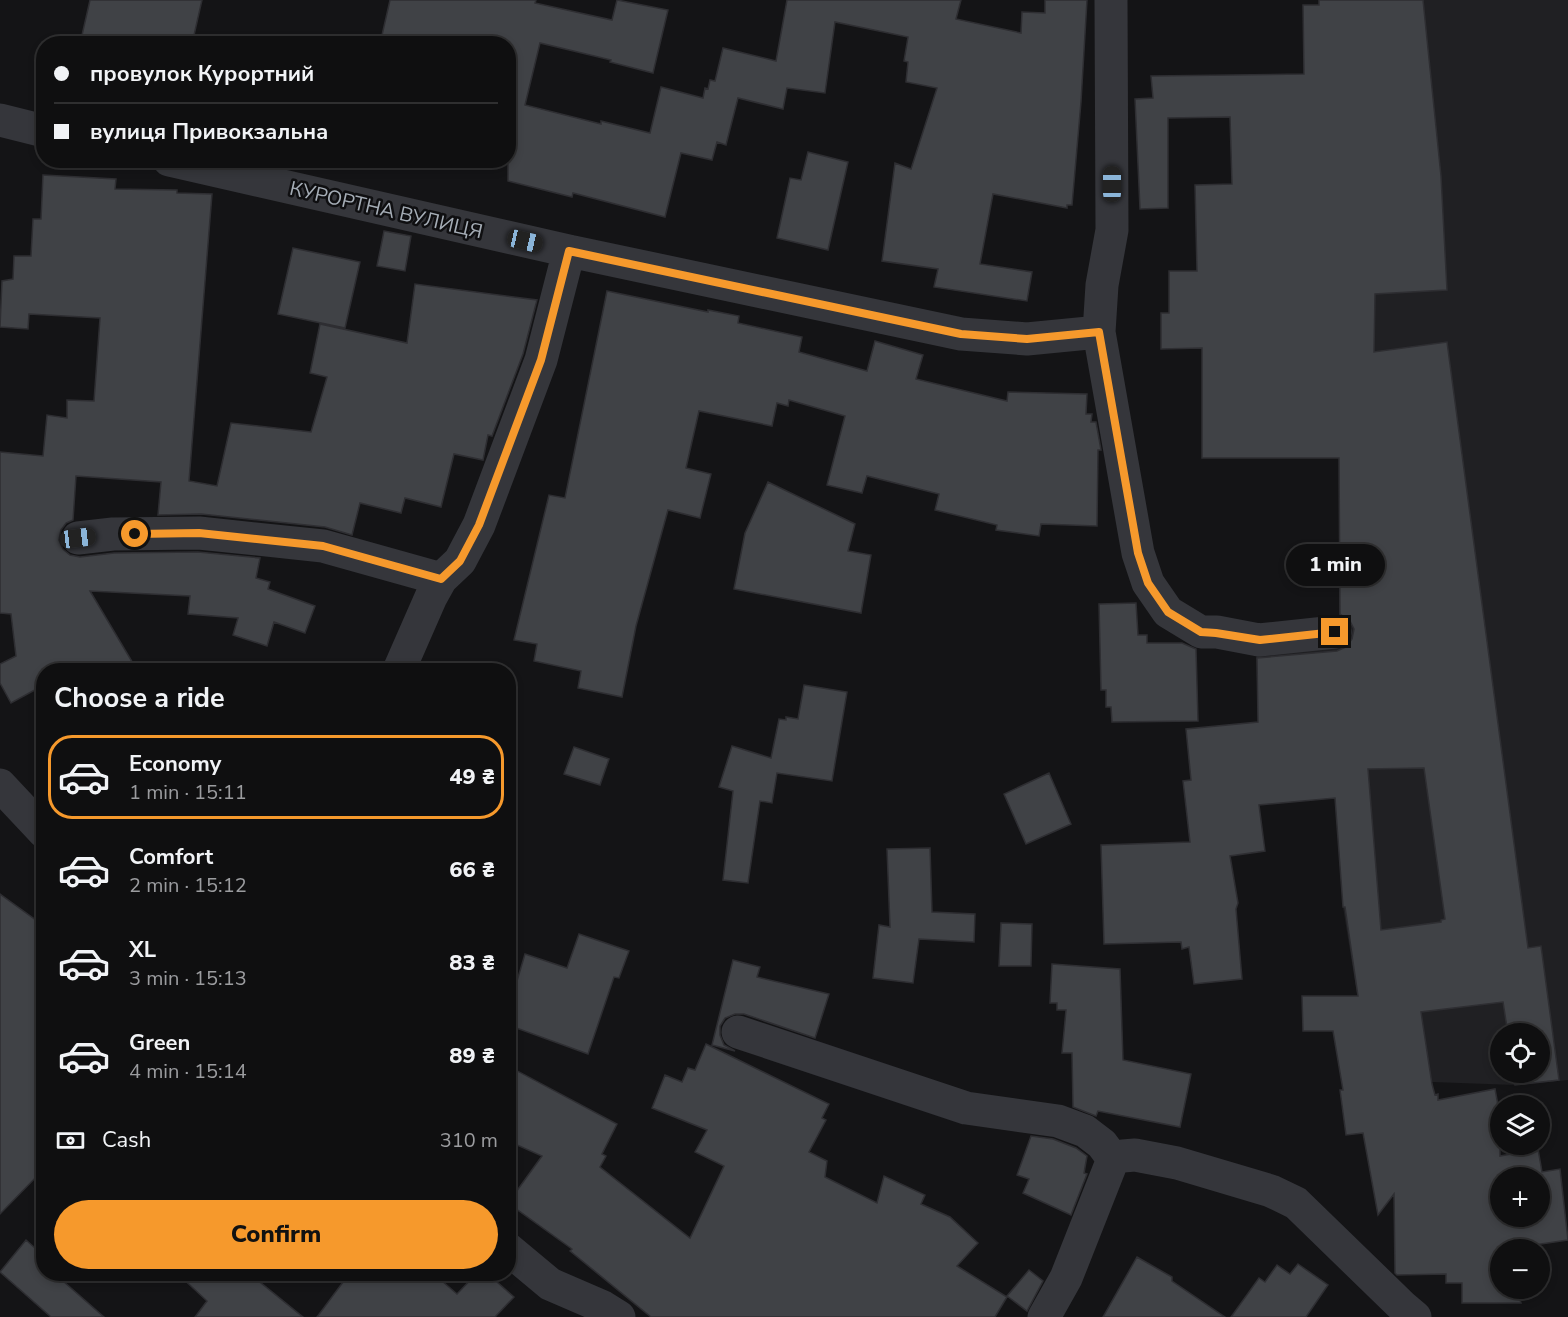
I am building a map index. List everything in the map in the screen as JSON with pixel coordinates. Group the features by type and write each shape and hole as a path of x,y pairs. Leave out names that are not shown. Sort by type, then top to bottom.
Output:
{"street":[{"path":"1111,0 1112,230 1102,285 1099,332 1138,553 1148,583 1168,612 1201,632 1260,640 1335,632"},
{"path":"0,120 36,129"},
{"name":"КУРОРТНА ВУЛИЦЯ","path":"204,168 569,251 961,334 1027,339 1099,332"},
{"path":"402,663 441,579 460,561 479,525 541,360 569,251"},
{"path":"78,538 113,534 199,533 323,546 441,579"},
{"path":"0,785 36,823"},
{"path":"738,1032 966,1108 1058,1121 1085,1131 1102,1144 1113,1160"},
{"path":"1044,1317 1066,1278 1113,1160 1135,1155 1177,1163 1271,1191 1296,1203 1415,1317"},
{"path":"516,1256 550,1284 603,1307 619,1317"},
{"path":"550,1284 564,1317"}],"shaded area":[{"path":"1347,0 1568,0 1568,1080 1550,1082 1550,1023 1490,1023 1490,1083 1536,1083 1515,1085 1405,1081 1381,991 1357,994 1343,907 1334,768 1307,685 1257,687 1256,647 1339,640"}],"building":[{"path":"90,0 202,0 194,36 82,36"},
{"path":"390,0 536,0 535,3 612,20 617,0 668,10 653,73 540,43 525,105 601,124 601,121 650,133 661,87 703,98 710,80 715,81 723,48 776,61 787,0 961,0 956,19 1021,33 1022,12 1045,13 1045,0 1087,0 1072,205 1067,205 1067,208 993,194 980,264 1032,272 1027,301 934,287 938,269 882,261 895,163 911,169 937,88 906,82 908,62 904,61 908,37 835,22 825,93 787,88 783,109 738,98 726,145 717,142 712,160 681,153 665,217 573,193 572,197 508,181 508,168 516,168 516,36 382,36"},
{"path":"1319,0 1423,0 1441,176 1447,290 1375,294 1374,352 1447,342 1528,948 1541,946 1559,1080 1550,1081 1550,1023 1506,1023 1503,1002 1421,1012 1432,1084 1435,1095 1438,1094 1438,1100 1495,1089 1496,1095 1490,1095 1490,1155 1539,1155 1541,1167 1490,1167 1490,1227 1550,1227 1550,1171 1560,1169 1568,1240 1550,1243 1550,1239 1490,1239 1490,1299 1520,1299 1521,1303 1462,1303 1462,1283 1446,1283 1446,1274 1397,1275 1395,1273 1394,1194 1378,1215 1363,1133 1346,1135 1340,1090 1343,1090 1333,1031 1303,1031 1302,996 1358,996 1345,907 1343,907 1335,798 1259,805 1265,851 1230,856 1238,903 1236,909 1242,979 1194,984 1189,947 1182,949 1181,942 1104,944 1101,845 1190,842 1183,781 1191,780 1186,729 1258,722 1257,658 1337,651 1346,647 1352,639 1354,629 1350,621 1340,614 1339,458 1202,458 1202,348 1161,349 1161,313 1169,313 1169,271 1197,271 1195,185 1232,184 1230,117 1168,118 1168,208 1140,209 1135,99 1153,98 1151,76 1304,74 1303,5 1319,5","holes":["1424,768 1445,919 1441,922 1381,930 1368,769"]},
{"path":"808,152 848,162 828,250 777,238 790,178 801,180"},
{"path":"43,175 116,179 115,189 177,190 177,193 212,194 189,481 217,486 231,423 311,432 327,377 310,373 320,324 407,343 415,284 537,300 523,354 492,436 488,435 483,460 454,454 441,507 405,498 401,513 360,503 352,535 325,527 201,514 158,515 161,482 76,476 73,520 66,523 61,530 59,540 63,549 70,555 80,557 114,553 198,552 260,558 256,578 270,582 268,589 315,606 305,633 274,622 267,646 233,635 238,618 188,614 190,596 90,591 133,663 36,663 36,689 11,703 0,683 0,664 16,656 11,614 0,613 0,452 43,456 47,415 67,418 67,400 94,401 100,318 29,314 28,329 0,327 2,281 13,279 14,256 31,256 33,219 41,219"},
{"path":"384,231 411,236 405,271 377,266"},
{"path":"293,248 360,262 345,328 278,314"},
{"path":"607,291 708,312 708,310 739,316 738,323 802,337 799,352 867,371 875,341 923,355 916,379 1007,401 1008,392 1087,394 1086,414 1092,414 1091,422 1096,422 1101,450 1098,450 1097,526 1041,524 1039,536 996,530 997,525 935,510 939,494 867,476 862,493 827,485 845,416 789,400 788,406 777,403 772,426 699,411 686,468 711,474 700,518 668,510 636,626 622,697 578,688 581,671 534,661 537,644 514,640 549,495 565,498"},
{"path":"768,482 855,524 848,551 871,555 861,613 734,589 745,533"},
{"path":"1136,603 1138,635 1147,635 1147,643 1182,643 1196,649 1198,721 1112,722 1111,707 1106,707 1106,690 1101,690 1099,604"},
{"path":"804,685 847,692 832,781 777,773 772,803 760,801 748,883 723,880 733,791 719,787 732,746 771,758 779,719 786,720 786,717 798,719"},
{"path":"574,747 609,759 600,785 564,774"},
{"path":"1049,773 1071,824 1026,844 1004,794"},
{"path":"930,848 932,912 975,914 974,942 919,939 913,983 873,978 879,925 890,927 887,849"},
{"path":"0,894 36,920 36,1177 0,1214"},
{"path":"1001,923 1032,924 1031,966 999,966"},
{"path":"579,934 629,951 619,978 614,977 588,1054 516,1028 516,984 525,954 567,968"},
{"path":"733,960 760,967 757,977 829,994 815,1038 744,1014 735,1014 725,1018 720,1026 720,1035 724,1045 735,1051 712,1045"},
{"path":"1052,964 1120,969 1123,1060 1191,1074 1180,1127 1098,1111 1096,1116 1073,1107 1072,1053 1062,1053 1066,1010 1057,1010 1057,1003 1050,1003"},
{"path":"706,1044 829,1104 822,1118 826,1120 809,1152 827,1161 825,1177 877,1203 884,1176 925,1195 921,1204 950,1217 978,1243 957,1266 1007,1297 995,1317 651,1317 570,1251 572,1249 516,1209 516,1192 542,1156 516,1145 516,1070 617,1124 602,1154 606,1156 600,1167 690,1238 724,1166 695,1152 707,1130 652,1108 665,1075 682,1082 688,1068 695,1070"},
{"path":"1031,1136 1053,1139 1076,1148 1087,1156 1084,1173 1087,1174 1071,1215 1023,1193 1029,1179 1017,1175"},
{"path":"26,1240 36,1249 36,1281 63,1281 104,1317 51,1317 0,1272"},
{"path":"1137,1257 1172,1277 1172,1281 1225,1317 1103,1317"},
{"path":"1298,1264 1328,1285 1306,1317 1231,1317 1259,1278 1265,1282 1277,1265 1290,1274"},
{"path":"1029,1270 1043,1281 1027,1311 1007,1296"},
{"path":"186,1281 259,1281 303,1317 195,1317 207,1301"},
{"path":"344,1281 442,1281 457,1294 469,1281 496,1281 514,1297 495,1317 317,1317"}],"route":[{"path":"135,534 199,533 323,546 441,579 460,561 479,525 541,360 569,251 961,334 1027,339 1099,332 1138,553 1148,583 1168,612 1201,632 1260,640 1335,632"}]}
